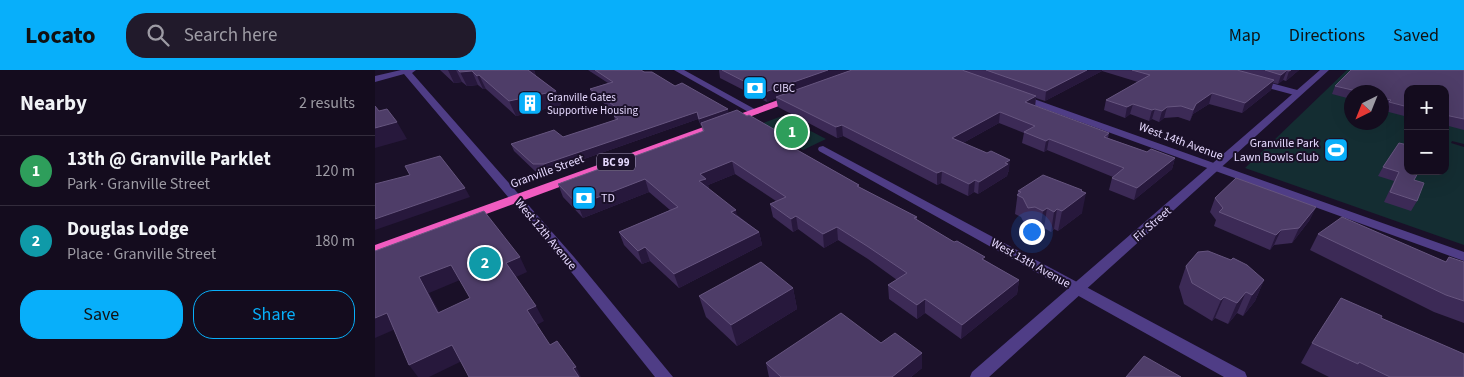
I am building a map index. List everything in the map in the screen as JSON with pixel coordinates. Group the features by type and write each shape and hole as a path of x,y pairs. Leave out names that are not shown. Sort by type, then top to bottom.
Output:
{"highway":[{"name":"Granville Street","path":"375,250 804,94"}],"street":[{"path":"375,78 407,70"},
{"name":"West 12th Avenue","path":"407,70 665,377"},
{"path":"678,70 755,112"},
{"name":"Fir Street","path":"979,377 1325,70"},
{"path":"1246,79 1298,94"},
{"name":"West 14th Avenue","path":"1014,95 1464,258"},
{"name":"West 13th Avenue","path":"823,149 1239,377"}],"green space":[{"name":"Granville Park Lawn Bowls Club","path":"1347,70 1456,70 1464,72 1464,144 1452,141 1451,143 1464,147 1464,245 1245,168"},
{"path":"782,116 826,139 803,150 758,125"}],"building":[{"path":"458,70 528,70 556,91 509,101 479,75 477,76 472,71 460,72"},
{"path":"595,70 641,70 652,72 675,86 682,83 728,109 699,119 697,112 544,164 533,164 511,144 554,130 563,137 618,119 614,116 623,112 590,89 613,82"},
{"path":"722,70 828,70 765,92"},
{"path":"852,70 962,70 1036,96 1025,102 1109,133 1104,137 1147,152 1151,149 1175,158 1137,188 1112,178 1124,168 1049,139 1046,141 1024,132 1035,126 1000,112 952,138 987,153 991,151 1010,160 1005,163 1008,164 979,182 975,180 969,184 942,171 937,173 842,125 836,127 776,97"},
{"path":"986,70 1087,70 1046,91"},
{"path":"1132,70 1237,70 1274,80 1245,103 1212,93 1196,104 1193,110 1181,106 1167,107 1162,111 1152,110 1133,104 1127,107 1106,100 1150,75"},
{"path":"1265,70 1287,70 1281,75"},
{"path":"1351,70 1464,70 1464,119 1449,116 1449,85 1404,85 1404,106 1389,102 1391,100 1389,100 1389,85 1344,85 1344,88 1335,86"},
{"path":"375,106 379,111 387,109 397,122 375,128"},
{"path":"737,110 784,135 776,138 859,185 857,186 917,217 914,218 954,242 957,241 985,257 982,259 1019,280 962,325 925,299 917,305 888,285 907,273 837,227 823,234 796,216 791,219 770,204 786,197 732,161 700,174 706,179 699,181 736,210 731,212 759,232 674,274 645,247 638,251 619,232 678,207 645,179 578,205 558,184 704,131 701,123"},
{"path":"1399,143 1404,144 1404,175 1417,175 1414,180 1424,183 1417,201 1390,192 1399,172 1383,167"},
{"path":"440,156 465,188 375,219 375,184 410,175 405,166"},
{"path":"1043,175 1086,193 1062,211 1057,209 1054,212 1047,208 1043,211 1035,207 1028,208 1023,198 1017,195 1021,192 1018,191"},
{"path":"1236,178 1316,207 1299,228 1281,230 1276,235 1219,212 1223,208 1215,198"},
{"path":"484,211 520,257 506,263 536,306 527,310 550,345 557,341 576,367 573,368 579,377 469,377 452,345 409,365 387,313 375,318 375,251","holes":["451,265 470,298 438,313 419,277"]},
{"path":"1342,217 1446,262 1449,257 1464,262 1464,301 1446,295 1318,234"},
{"path":"1208,251 1231,260 1233,258 1247,265 1264,280 1252,295 1246,292 1237,303 1224,297 1221,300 1192,283 1186,266 1198,252"},
{"path":"761,262 793,288 731,325 699,296"},
{"path":"1341,298 1382,316 1381,318 1464,354 1464,377 1390,377 1312,343"},
{"path":"841,313 881,343 895,333 922,353 892,377 781,377 766,363"},
{"path":"1144,356 1181,377 1126,377"}],"place":[{"name":"CIBC","path":"755,88"},
{"name":"Granville Gates Supportive Housing","path":"530,103"},
{"name":"13th @ Granville Parklet","path":"792,132"},
{"name":"Granville Park Lawn Bowls Club","path":"1336,150"},
{"name":"TD","path":"584,198"},
{"name":"Douglas Lodge","path":"485,263"}]}
